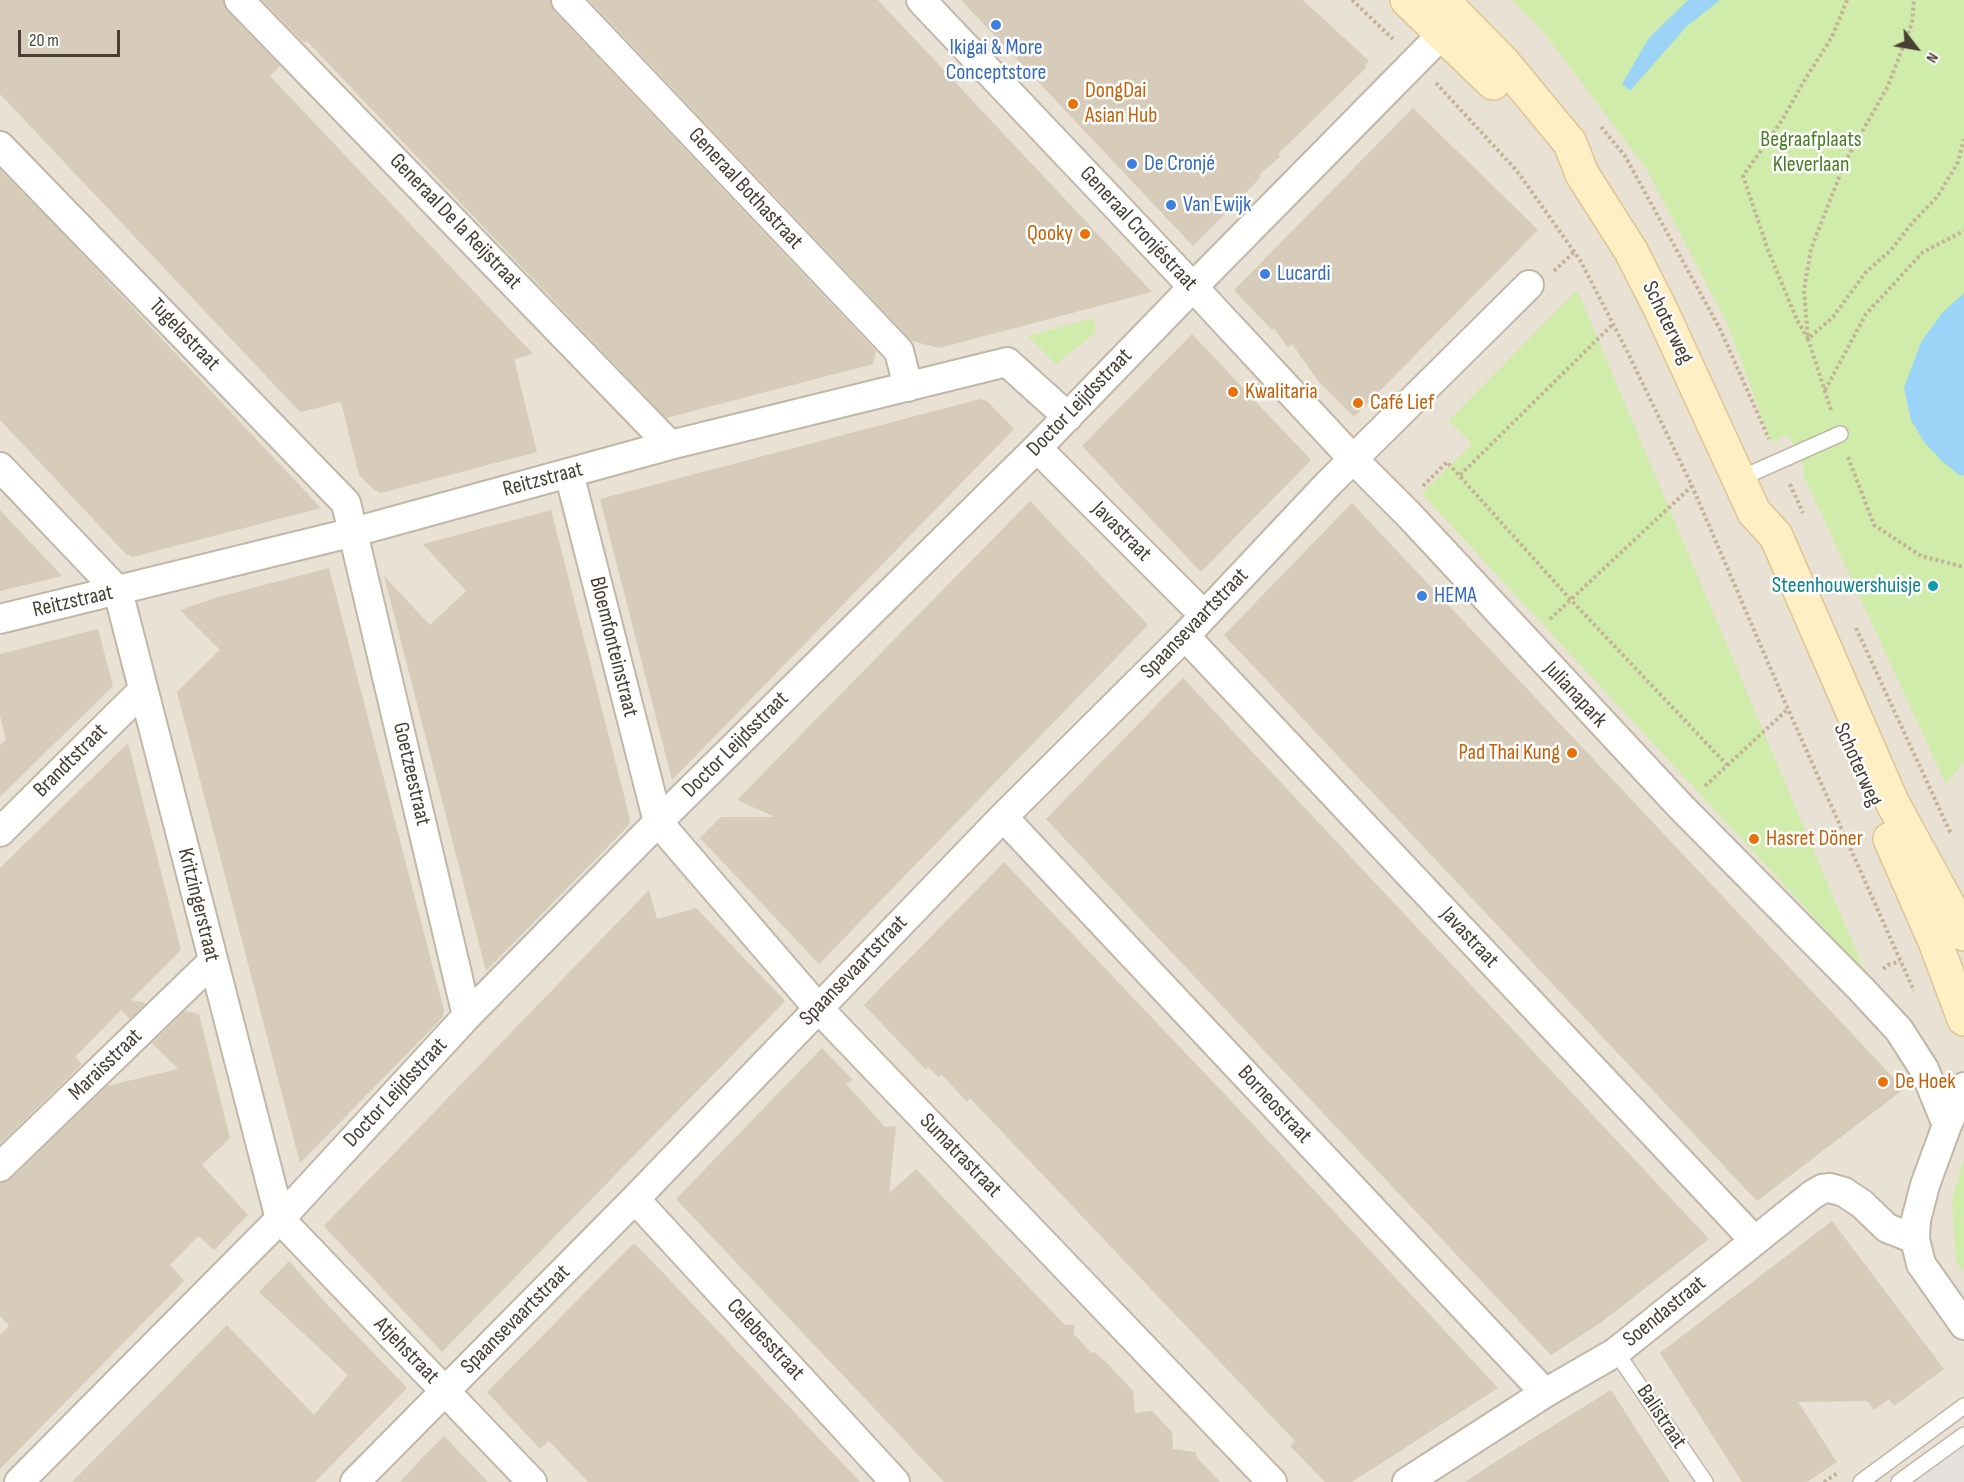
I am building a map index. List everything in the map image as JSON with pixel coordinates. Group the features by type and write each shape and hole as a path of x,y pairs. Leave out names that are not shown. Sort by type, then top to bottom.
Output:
{"main road":[{"name":"Schoterweg","path":"1407,0 1448,17 1503,62 1570,143 1582,174 1631,251 1661,310 1754,512 1758,545 1901,862 1962,1011"},
{"name":"Schoterweg","path":"1754,512 1776,536 1892,802 1964,934"}],"street":[{"name":"Generaal De la Reijstraat","path":"239,0 670,445"},
{"name":"Generaal Bothastraat","path":"566,0 899,351 908,387"},
{"name":"Generaal Cronjéstraat","path":"921,0 1353,459"},
{"name":"Doctor Leijdsstraat","path":"19,1482 280,1219 467,1016 658,822 1068,417 1416,61 1448,17"},
{"name":"Tugelastraat","path":"0,146 346,503 354,532"},
{"path":"1353,459 1529,285"},
{"name":"Reitzstraat","path":"0,619 354,532 670,445 1007,362 1068,417"},
{"name":"Javastraat","path":"1037,448 1204,615"},
{"name":"Julianapark","path":"1353,459 1401,507 1681,807 1899,1030 1924,1069 1947,1125"},
{"name":"Spaansevaartstraat","path":"355,1482 635,1198 1003,817 1185,636 1353,459"},
{"path":"0,467 118,591"},
{"name":"Bloemfonteinstraat","path":"569,473 658,822"},
{"name":"Goetzeestraat","path":"354,532 467,1016"},
{"name":"Kritzingerstraat","path":"118,591 280,1219"},
{"name":"Javastraat","path":"1185,636 1754,1240"},
{"name":"Brandtstraat","path":"0,832 142,690"},
{"name":"Borneostraat","path":"1003,817 1545,1393"},
{"name":"Sumatrastraat","path":"658,822 818,1008 1272,1482"},
{"name":"Maraisstraat","path":"0,1167 212,962"},
{"path":"1964,1087 1924,1185 1916,1220 1915,1239 1921,1264 1964,1325"},
{"name":"Soendastraat","path":"1407,1482 1545,1393 1616,1352 1812,1194 1830,1188 1844,1192 1863,1204 1891,1230 1915,1239"},
{"name":"Celebesstraat","path":"635,1198 895,1482"},
{"name":"Atjehstraat","path":"280,1219 532,1482"}],"lane":[{"path":"1739,479 1840,434"},
{"name":"Balistraat","path":"1616,1352 1705,1482"},
{"path":"1861,1482 1964,1406"},
{"path":"1899,1482 1964,1435"}],"path":[{"path":"1352,0 1416,61 1517,171 1580,260 1692,486 1788,709 1916,993"},
{"path":"1808,339 1797,320 1768,250 1743,176 1781,122 1832,37 1847,0"},
{"path":"1914,0 1912,23 1888,86 1845,162 1811,249 1804,290 1808,339 1824,391 1874,525 1921,556 1964,567"},
{"path":"1808,339 1833,317 1866,272 1892,250 1912,223 1938,196 1958,162 1964,139"},
{"path":"1824,391 1866,314 1923,252 1964,231"},
{"path":"1460,475 1612,325"},
{"path":"1401,507 1447,462 1570,599 1727,765"},
{"path":"1526,642 1692,486"},
{"path":"1681,807 1788,709"}],"shaded area":[{"path":"0,0 1964,0 1964,1482 0,1482"},
{"path":"1964,1445 1964,1482 1911,1482"}],"green space":[{"name":"Begraafplaats Kleverlaan","path":"1512,0 1964,0 1964,762 1946,784 1802,472 1805,470 1797,453 1788,435 1771,442 1728,325 1646,168 1542,30"},
{"path":"1577,290 1865,972 1422,494 1472,444 1449,420"},
{"path":"1093,318 1096,332 1056,364 1028,336"},
{"path":"1964,1158 1964,1272 1956,1261 1952,1199"}],"water":[{"path":"1688,0 1720,0 1686,27 1630,91 1622,84 1649,38"},
{"path":"1964,293 1964,475 1959,475 1924,442 1911,420 1904,388 1921,342 1942,313"}],"building":[{"path":"0,0 223,0 227,11 280,66 270,76 533,354 514,359 537,452 381,493 374,490 359,475 341,402 300,412 0,94"},
{"path":"262,0 550,0 554,11 876,351 873,364 666,418 307,41 304,43"},
{"path":"589,0 878,0 1152,292 939,348 912,341"},
{"path":"961,0 1303,0 1369,61 1365,65 1367,67 1278,154 1281,156 1259,175 1261,177 1193,246"},
{"path":"1413,108 1538,230 1354,417 1319,382 1292,344 1288,348 1274,328 1272,330 1234,290"},
{"path":"0,170 321,508 133,557 126,554 0,420"},
{"path":"1192,334 1311,460 1201,572 1082,446"},
{"path":"980,399 987,401 1014,429 672,780 600,499"},
{"path":"1030,501 1148,625 819,964 700,838 721,817 775,817 737,800"},
{"path":"1352,503 1904,1089 1757,1201 1224,635"},
{"path":"0,510 62,576 0,591"},
{"path":"551,510 630,819 628,826 486,971 384,576 430,625 466,591 423,544"},
{"path":"329,568 444,1010 442,1018 300,1163 177,692 220,650 180,610 218,597"},
{"path":"98,629 113,686 0,797 0,745 6,739 0,716 0,654"},
{"path":"1183,678 1709,1239 1600,1323 1551,1355 1046,819"},
{"path":"128,743 181,950 131,1000 146,1003 130,1019 121,1010 75,1057 82,1064 0,1144 0,868"},
{"path":"1004,862 1232,1102 1498,1388 1352,1482 1325,1482 1290,1446 1295,1441 970,1098 967,1102 942,1075 939,1077 928,1067 926,1070 864,1005"},
{"path":"649,890 657,919 696,908 785,1001 442,1352 324,1226"},
{"path":"185,1011 199,1014 230,1138 202,1165 248,1215 214,1250 198,1236 170,1265 184,1281 0,1469 0,1335 9,1326 0,1316 0,1183 11,1179 107,1086 178,1069 152,1043"},
{"path":"822,1048 853,1080 846,1084 885,1127 896,1126 889,1193 916,1169 1065,1325 1074,1325 1074,1334 1091,1353 1094,1352 1107,1363 1133,1391 1135,1413 1152,1411 1172,1432 1173,1449 1195,1452 1197,1458 1220,1482 944,1482 676,1199"},
{"path":"1832,1221 1944,1369 1894,1406 1889,1399 1874,1410 1867,1401 1798,1402 1837,1462 1807,1482 1742,1482 1660,1353"},
{"path":"634,1243 860,1482 588,1482 549,1441 540,1449 487,1392"},
{"path":"289,1261 319,1296 407,1388 315,1482 72,1482 227,1325 314,1415 348,1375 259,1292"},
{"path":"1611,1390 1670,1482 1465,1482 1509,1453"},
{"path":"444,1436 488,1482 400,1482 424,1456"}],"place":[{"name":"Ikigai & More Conceptstore","path":"996,25"},
{"name":"DongDai Asian Hub","path":"1073,104"},
{"name":"De Cronjé","path":"1132,164"},
{"name":"Van Ewijk","path":"1171,205"},
{"name":"Qooky","path":"1085,234"},
{"name":"Lucardi","path":"1265,274"},
{"name":"Kwalitaria","path":"1233,392"},
{"name":"Café Lief","path":"1358,403"},
{"name":"Steenhouwershuisje","path":"1933,586"},
{"name":"HEMA","path":"1422,596"},
{"name":"Pad Thai Kung","path":"1572,753"},
{"name":"Hasret Döner","path":"1754,839"},
{"name":"De Hoek","path":"1883,1082"}]}
